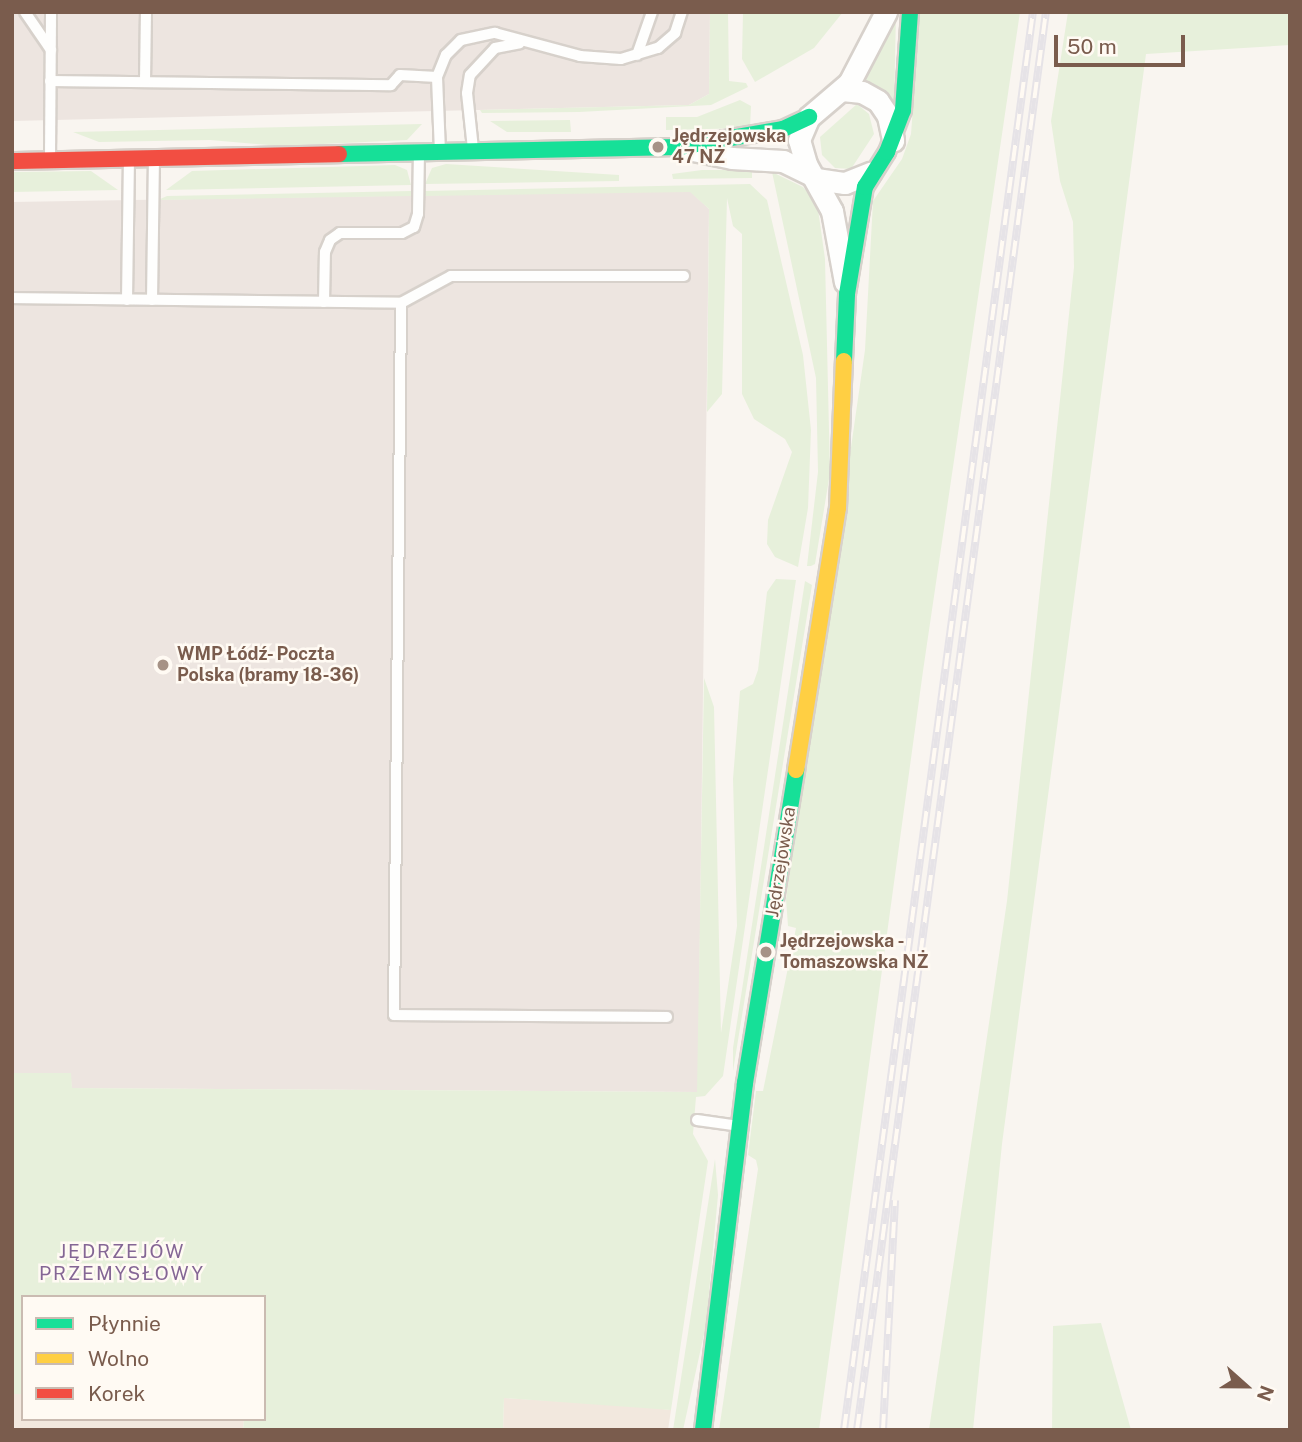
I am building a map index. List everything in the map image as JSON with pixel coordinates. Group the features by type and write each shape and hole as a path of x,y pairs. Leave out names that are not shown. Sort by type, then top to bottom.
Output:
{"street":[{"path":"12,161 679,147 783,129 809,117 842,90 886,12"},
{"name":"Jędrzejowska","path":"703,1430 739,1126 838,508 848,294 862,197 870,173 893,140 903,110 910,12"},
{"path":"842,90 862,92 878,101 888,116 893,140"},
{"name":"Jędrzejowska","path":"809,117 802,130 800,150 832,211 848,294"},
{"path":"679,147 732,158 793,163 816,179 845,183 870,173"}],"lane":[{"path":"24,12 51,50"},
{"path":"50,160 51,12"},
{"path":"145,82 146,12"},
{"path":"637,55 652,12"},
{"path":"440,152 437,77 446,55 461,40 477,33 495,33 603,60 637,55 658,48 675,33 682,12"},
{"path":"473,152 467,93 470,75 495,48 530,43"},
{"path":"50,81 391,85 400,75 437,77"},
{"path":"324,302 325,252 330,240 341,233 402,233 414,226 418,214 418,153"},
{"path":"152,300 154,158"},
{"path":"127,300 129,159"},
{"path":"12,298 401,303 451,276 684,276"},
{"path":"401,303 394,1015 667,1017"},
{"path":"697,1120 739,1126"}],"shaded area":[{"path":"12,12 710,12 709,94 689,105 12,121"},
{"path":"690,191 709,209 698,1092 72,1088 70,1073 12,1073 12,202"},
{"path":"12,1394 21,1394 21,1421 244,1421 243,1430 12,1430"},
{"path":"504,1398 671,1410 668,1430 503,1430"}],"green space":[{"path":"710,12 728,12 729,81 746,83 748,87 711,105 579,112 482,113 480,110 689,105 709,94"},
{"path":"743,12 843,12 814,48 755,82 742,59"},
{"path":"896,12 894,112 863,80"},
{"path":"920,12 1020,12 923,671 819,1430 719,1430 758,1169 756,1160 748,1155 756,1091 763,1091 796,928 788,926 786,899 865,350 873,201 902,159 911,134"},
{"path":"1068,12 1290,12 1290,45 1146,54 1002,1144 973,1430 929,1430 1007,901 1074,267 1073,222 1060,181 1051,121"},
{"path":"740,100 751,106 750,128 666,130 666,117 697,117"},
{"path":"857,104 869,114 874,134 851,169 835,168 822,155 820,137"},
{"path":"570,120 571,132 507,132 490,121"},
{"path":"422,124 407,140 281,146 210,140 99,142 73,132"},
{"path":"446,164 619,175 619,181 425,184 432,168"},
{"path":"395,165 407,170 411,185 166,190 192,171"},
{"path":"702,170 752,170 752,178 673,179 672,174"},
{"path":"91,171 118,190 12,192 12,172"},
{"path":"772,172 803,187 813,199 818,209 825,259 830,473 815,564 811,566 807,566 818,472 816,378"},
{"path":"750,184 767,200 803,355 811,430 808,508 798,567 775,557 767,544 768,520 792,452 785,439 754,419 742,394 742,234 733,226 727,198 722,394 707,412 709,209 690,192 423,196 424,191"},
{"path":"411,191 411,196 158,200 167,196"},
{"path":"776,579 796,580 723,1076 705,1096 696,1097 693,1134 708,1161 671,1410 504,1398 503,1430 243,1430 244,1421 266,1421 266,1295 21,1295 21,1394 12,1394 12,1073 71,1073 72,1088 697,1092 704,678 714,707 721,1033 737,926 733,779 740,691 753,684 758,670 767,592"},
{"path":"805,581 812,585 733,1071 733,1048"},
{"path":"715,1159 718,1195 706,1325 683,1430 673,1430"},
{"path":"1101,1323 1131,1430 1052,1430 1053,1326"}],"railway":[{"path":"844,1430 1033,12"},
{"path":"857,1430 1046,12"},
{"path":"883,1430 895,1200"}],"traffic: fast":[{"path":"844,361 847,294 865,187 887,152 903,110 910,12"},
{"path":"339,154 679,147 783,129 809,117"},
{"path":"703,1430 745,1083 796,770"}],"traffic: slow":[{"path":"796,770 838,508 844,361"}],"traffic: jam":[{"path":"12,161 339,154"}],"place":[{"name":"Jędrzejowska 47 NŻ","path":"658,147"},
{"name":"WMP Łódź- Poczta Polska (bramy 18-36)","path":"163,665"},
{"name":"Jędrzejowska - Tomaszowska NŻ","path":"766,952"}],"district":[{"name":"JĘDRZEJÓW PRZEMYSŁOWY","path":"122,1263"}]}
